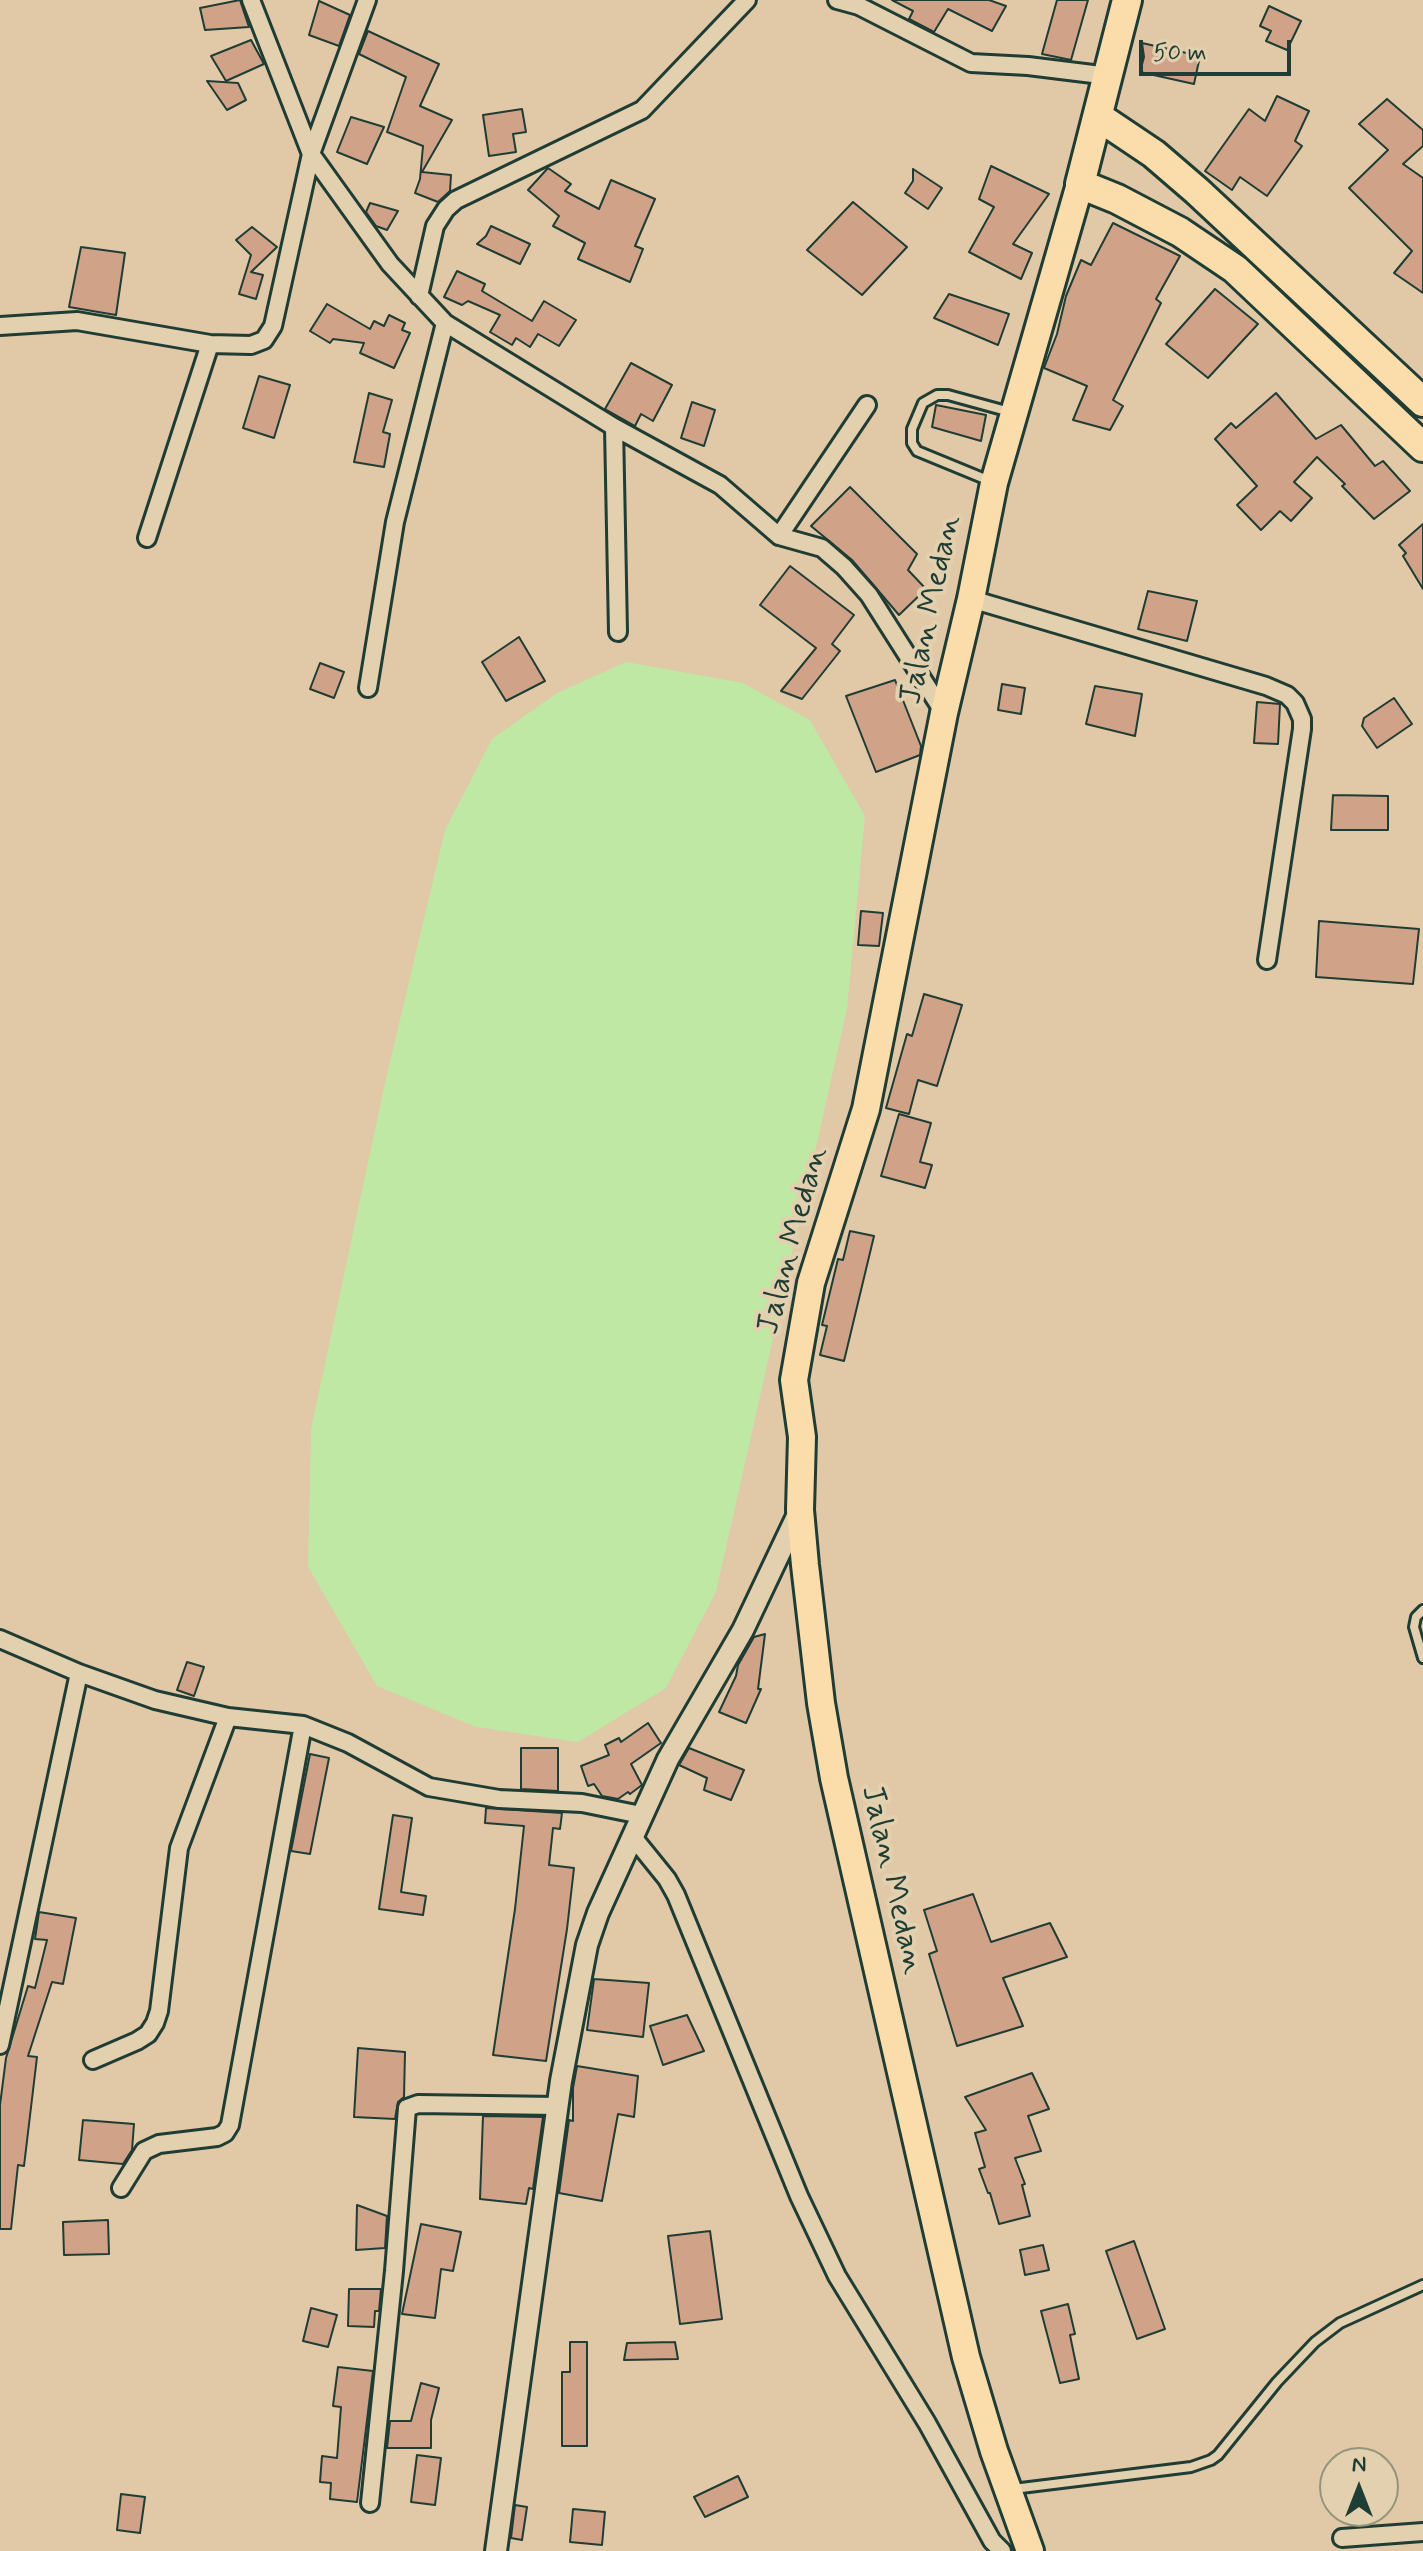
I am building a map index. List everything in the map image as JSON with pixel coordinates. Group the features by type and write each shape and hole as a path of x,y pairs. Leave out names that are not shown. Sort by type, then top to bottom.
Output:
{"highway":[{"name":"Jalan Medan","path":"1080,184 1127,0"},
{"path":"1099,117 1154,154 1197,191 1423,402"},
{"path":"1080,184 1168,225 1203,245 1235,269 1423,447"}],"main road":[{"name":"Jalan Medan","path":"1030,2551 966,2357 834,1778 821,1703 800,1510 802,1437 794,1380 811,1283 866,1109 944,713 994,483 1080,184"}],"street":[{"path":"251,0 311,154 390,264 445,323 614,427 720,485 779,536 822,548 869,595 944,713"},
{"path":"0,326 77,321 210,344 251,345 269,335 311,154 367,0"},
{"path":"419,296 435,226 446,209 456,200 631,118 747,0"},
{"path":"837,0 859,6 971,63 1109,76"},
{"path":"368,688 395,522 445,323"},
{"path":"147,538 210,344"},
{"path":"779,536 867,405"},
{"path":"614,427 618,632"},
{"path":"971,599 1266,686 1287,695 1295,703 1302,719 1302,729 1267,960"},
{"path":"496,2551 557,2106 587,1945 641,1815 678,1740 743,1630 800,1510"},
{"path":"0,1639 79,1673 155,1700 228,1717 303,1725 348,1743 418,1783 440,1790 499,1799 582,1803 641,1815"},
{"path":"0,2045 79,1673"},
{"path":"93,2060 137,2041 148,2034 155,2023 179,1848 228,1717"},
{"path":"121,2188 144,2151 159,2144 217,2137 230,2125 303,1725"},
{"path":"633,1837 676,1895 811,2223 837,2276 927,2423 992,2541 1002,2551"},
{"path":"370,2503 407,2108 418,2104 557,2106"},
{"path":"1342,2538 1423,2532"}],"lane":[{"path":"994,483 917,451 912,443 912,429 923,403 937,395 948,395 1012,413"},
{"path":"1423,1610 1416,1617 1414,1627 1423,1658"},
{"path":"1008,2490 1191,2467 1211,2460 1315,2342 1340,2323 1423,2285"}],"green space":[{"path":"626,662 743,683 810,720 865,816 847,1009 716,1592 666,1688 578,1742 476,1727 377,1686 308,1567 311,1429 385,1083 445,830 492,739 557,693"}],"building":[{"path":"240,0 249,27 205,30 200,8"},
{"path":"892,0 989,0 1006,6 992,31 948,9 934,32 909,19 913,11"},
{"path":"1057,0 1088,0 1071,60 1042,54"},
{"path":"319,1 350,15 339,46 309,35"},
{"path":"1269,6 1301,21 1287,50 1266,41 1271,31 1260,26"},
{"path":"368,31 439,64 420,106 452,120 422,172 451,175 450,191 438,202 415,193 420,179 423,146 387,132 406,77 359,54"},
{"path":"251,40 264,64 226,81 211,56"},
{"path":"1142,43 1200,56 1194,84 1140,72 1144,57"},
{"path":"207,81 238,83 246,100 227,110"},
{"path":"1277,96 1309,111 1295,141 1302,146 1267,196 1240,177 1232,190 1205,171 1249,109 1265,121"},
{"path":"1387,99 1423,130 1423,146 1403,164 1423,178 1423,293 1394,273 1412,251 1349,188 1388,150 1359,124"},
{"path":"522,109 526,132 513,134 516,152 489,156 483,115"},
{"path":"351,117 384,127 367,164 337,152"},
{"path":"991,166 1049,194 1013,244 1032,253 1021,279 969,252 994,207 979,199"},
{"path":"548,168 571,184 565,191 599,209 611,180 655,199 635,246 643,249 630,282 578,259 585,243 553,226 559,216 528,190"},
{"path":"913,169 942,188 928,209 905,193 913,181"},
{"path":"853,202 907,247 862,295 807,250"},
{"path":"370,203 398,211 387,230 376,226 366,212"},
{"path":"1113,223 1180,256 1156,299 1161,303 1113,400 1123,406 1110,430 1073,420 1087,386 1044,368 1057,334 1066,296 1081,260 1091,265"},
{"path":"491,226 530,244 520,264 477,244"},
{"path":"252,227 277,247 251,272 263,275 256,299 239,294 251,255 236,240"},
{"path":"81,247 125,253 116,315 69,307"},
{"path":"457,271 485,284 482,291 532,321 544,301 576,320 559,346 538,334 530,347 516,338 512,345 490,332 500,315 468,301 462,305 444,297"},
{"path":"1215,289 1258,324 1208,378 1166,344"},
{"path":"949,294 1009,314 998,345 934,318"},
{"path":"327,304 370,329 374,321 384,326 389,315 405,323 402,330 410,333 394,368 360,353 364,343 333,339 330,343 310,331"},
{"path":"631,363 672,385 653,421 641,414 635,426 605,409"},
{"path":"259,376 290,385 274,438 243,428"},
{"path":"369,393 392,400 383,432 390,434 384,467 354,462"},
{"path":"1276,393 1316,439 1341,425 1375,466 1383,461 1410,491 1374,519 1317,457 1294,482 1312,498 1291,521 1280,511 1261,530 1237,505 1257,486 1215,439 1231,423 1236,428"},
{"path":"692,402 715,410 704,446 681,438"},
{"path":"936,405 986,415 981,441 932,427"},
{"path":"850,487 917,554 908,570 926,589 899,615 852,560 811,526"},
{"path":"1423,524 1423,589 1399,545"},
{"path":"790,566 854,615 832,644 840,651 802,699 781,691 816,648 760,605"},
{"path":"1148,591 1197,601 1187,641 1138,629"},
{"path":"519,637 545,681 506,701 482,662"},
{"path":"320,663 344,672 334,698 310,689"},
{"path":"895,680 921,746 920,755 876,772 846,696"},
{"path":"1002,684 1025,688 1021,714 998,710"},
{"path":"1095,686 1142,694 1135,736 1086,724"},
{"path":"1394,698 1412,724 1377,748 1362,726 1364,718"},
{"path":"1257,702 1280,704 1278,744 1254,743"},
{"path":"1333,795 1388,796 1388,830 1331,830"},
{"path":"861,911 883,913 879,946 858,945"},
{"path":"1319,921 1419,929 1413,984 1316,977"},
{"path":"924,994 962,1005 937,1086 918,1080 909,1114 886,1108 907,1034 912,1036"},
{"path":"899,1114 931,1123 920,1162 932,1165 925,1188 881,1176"},
{"path":"850,1231 874,1236 844,1361 820,1355 827,1326 822,1325 838,1259 843,1260"},
{"path":"765,1634 758,1689 761,1689 746,1723 719,1712 738,1665 754,1637"},
{"path":"187,1662 204,1667 194,1696 177,1690"},
{"path":"648,1723 661,1743 631,1764 642,1785 618,1799 602,1796 594,1784 588,1786 581,1766 609,1755 605,1745 619,1738 621,1742"},
{"path":"521,1748 558,1748 558,1791 521,1789"},
{"path":"689,1748 744,1770 731,1800 704,1790 707,1778 679,1765"},
{"path":"310,1754 329,1758 310,1854 291,1851"},
{"path":"486,1808 562,1813 560,1829 553,1828 549,1865 574,1868 546,2061 493,2055 524,1826 485,1823"},
{"path":"393,1815 412,1818 401,1892 426,1896 423,1915 379,1909"},
{"path":"973,1894 991,1942 1050,1923 1067,1957 1003,1978 1023,2026 957,2046 929,1954 937,1951 924,1910"},
{"path":"39,1912 76,1918 63,1984 52,1982 28,2056 37,2057 24,2166 18,2165 11,2229 0,2229 0,2105 6,2058 28,1986 35,1988 47,1940 35,1939"},
{"path":"594,1979 649,1983 643,2037 587,2030"},
{"path":"687,2015 704,2051 663,2065 650,2026"},
{"path":"358,2048 405,2052 404,2097 398,2102 395,2119 354,2117"},
{"path":"577,2066 638,2076 634,2117 618,2114 602,2201 559,2193 569,2120 573,2121"},
{"path":"1032,2073 1049,2109 1028,2116 1041,2151 1015,2158 1025,2184 1022,2185 1030,2216 999,2224 979,2169 985,2167 975,2133 986,2130 965,2097"},
{"path":"483,2116 543,2117 533,2189 529,2188 526,2204 480,2199"},
{"path":"83,2120 134,2124 132,2150 123,2164 79,2160"},
{"path":"357,2205 387,2216 385,2248 356,2250"},
{"path":"108,2220 109,2254 64,2255 63,2222"},
{"path":"421,2224 461,2232 453,2271 441,2269 435,2318 402,2314"},
{"path":"710,2231 722,2319 680,2324 668,2236"},
{"path":"1134,2241 1165,2329 1137,2339 1106,2251"},
{"path":"1043,2245 1049,2270 1025,2275 1020,2250"},
{"path":"349,2289 381,2289 374,2327 348,2326"},
{"path":"1068,2304 1075,2334 1070,2335 1079,2379 1060,2383 1041,2311"},
{"path":"311,2308 337,2315 328,2347 303,2341"},
{"path":"570,2342 587,2342 587,2446 562,2446 562,2372 570,2372"},
{"path":"675,2342 678,2359 624,2360 627,2343"},
{"path":"338,2367 373,2371 357,2502 330,2499 331,2483 320,2482 322,2456 337,2458 341,2407 333,2406"},
{"path":"421,2383 439,2388 431,2420 431,2448 387,2448 390,2421 411,2421"},
{"path":"417,2455 441,2458 435,2505 411,2502"},
{"path":"738,2476 748,2497 705,2517 694,2497"},
{"path":"121,2494 145,2497 140,2533 117,2530"},
{"path":"515,2505 527,2507 522,2540 511,2538"},
{"path":"573,2509 605,2512 602,2545 570,2542"}]}
